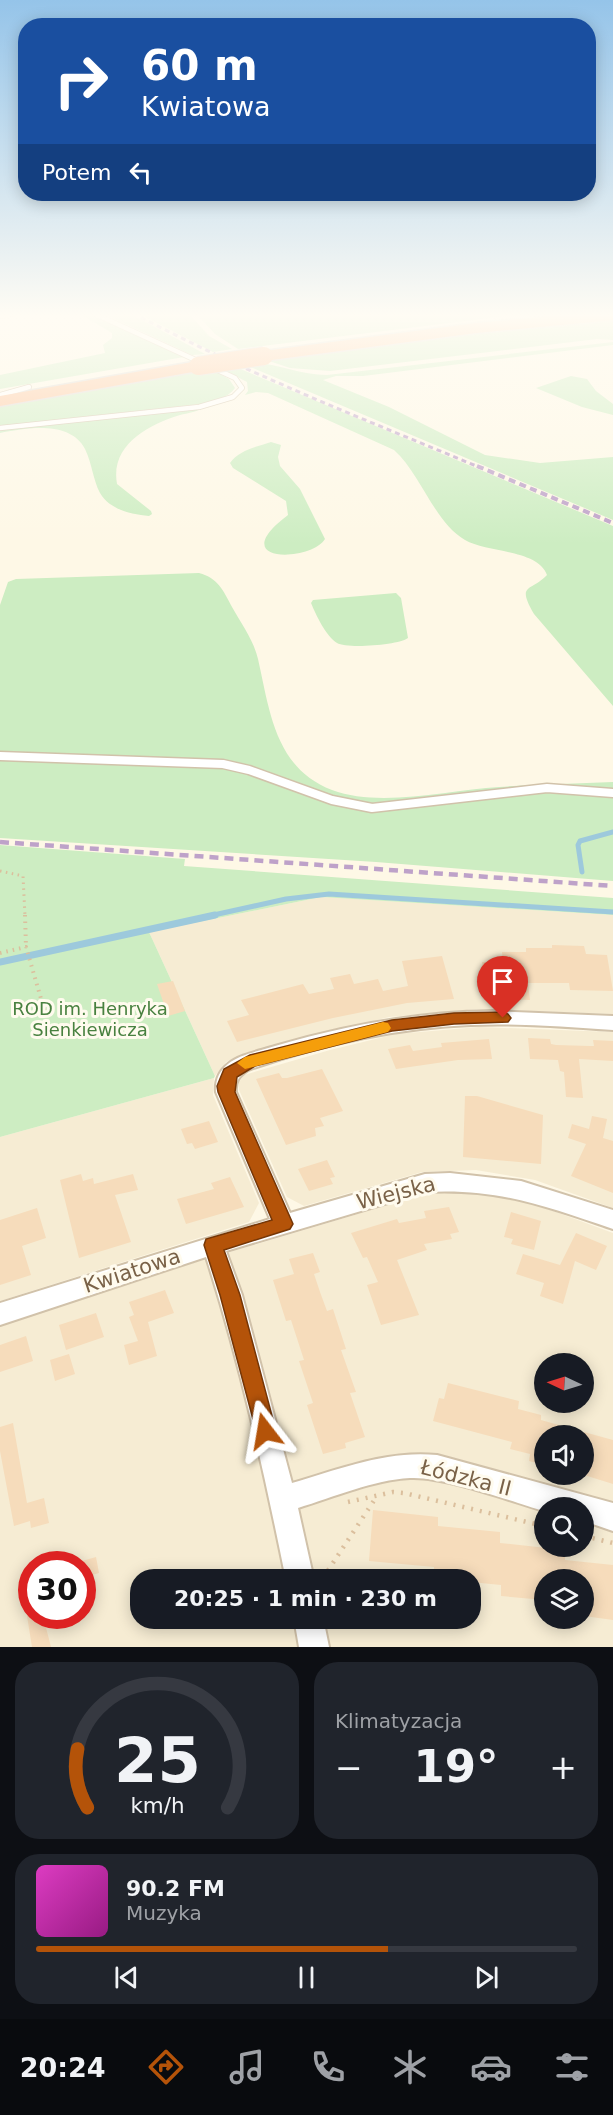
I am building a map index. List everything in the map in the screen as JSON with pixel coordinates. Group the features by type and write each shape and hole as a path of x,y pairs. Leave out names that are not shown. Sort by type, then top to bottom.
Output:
{"highway":[{"path":"0,397 39,390"}],"street":[{"path":"284,1224 226,1092 225,1086 230,1073 241,1065 358,1033 429,1021 503,1018 613,1023"},
{"name":"Wiejska","path":"284,1224 401,1189 449,1181 503,1184 532,1191 613,1220"},
{"name":"Kwiatowa","path":"0,1314 284,1224"},
{"path":"213,1245 230,1295 283,1499 306,1569"},
{"name":"Łódzka II","path":"283,1499 386,1469 411,1465 437,1468 542,1497"},
{"name":"Łódzka II","path":"594,1511 613,1516"},
{"path":"310,1629 314,1647"}],"lane":[{"path":"0,428 199,407 233,397 240,390"},
{"path":"0,756 224,764 249,770 332,800 372,808 547,788 581,788 613,793"}],"path":[{"path":"0,871 23,876 26,949 51,1033"},
{"path":"0,953 26,949"},
{"path":"344,1503 404,1493 534,1524"},
{"path":"327,1569 377,1496"},
{"path":"594,1538 613,1543"}],"shaded area":[{"path":"321,897 613,915 613,1014 477,1009 389,1017 245,1053 226,1062 215,1076 149,932"},
{"path":"479,1027 613,1032 613,1208 535,1180 476,1170 422,1172 304,1206 287,1197 239,1090 239,1082 244,1075 396,1034"},
{"path":"214,1078 213,1095 259,1203 249,1222 0,1301 0,1137"},
{"path":"451,1192 502,1195 529,1202 613,1233 613,1647 0,1647 0,1326 173,1269 429,1194"}],"green space":[{"path":"89,390 233,390 215,401 201,404 0,426 0,406"},
{"path":"290,390 613,526 613,706 534,614 526,593 547,575 542,567 523,556 474,544 454,532 436,510 404,460 394,450 268,393 256,392 245,395 248,391"},
{"path":"305,390 347,390 389,407 485,455 540,463 613,457 613,520"},
{"path":"541,390 595,390 613,404 613,415 582,407"},
{"path":"203,408 168,419 144,431 125,448 119,458 116,470 117,484 151,511 152,514 149,516 121,510 104,499 85,449 69,434 47,428 0,433 0,430"},
{"path":"271,442 281,445 278,457 280,466 300,489 325,539 317,547 304,552 277,554 267,550 264,543 270,531 288,515 286,501 233,468 230,463 243,452"},
{"path":"199,573 211,578 219,586 247,632 256,652 278,736 298,768 313,780 332,790 371,798 393,798 528,785 613,782 613,881 376,862 0,838 0,605 8,582 16,579"},
{"path":"396,593 401,598 408,638 384,644 351,646 337,643 325,630 311,603 313,600"},
{"name":"ROD im. Henryka Sienkiewicza","path":"0,845 185,859 184,866 613,898 613,915 321,897 149,932 214,1078 0,1137"}],"building":[{"path":"552,945 584,946 586,954 607,955 613,991 570,990 569,983 528,983 530,1000 487,999 482,962 503,962 502,952 526,952 526,948 552,948"},
{"path":"442,956 454,999 407,1003 333,1018 237,1042 227,1021 249,1015 241,1000 303,984 309,994 334,989 330,978 350,974 354,984 378,979 383,991 408,986 402,961"},
{"path":"173,981 185,1011 168,1016 157,984"},
{"path":"528,1038 550,1039 551,1044 556,1045 594,1046 593,1040 613,1041 613,1061 579,1059 583,1098 566,1097 564,1072 560,1071 558,1060 530,1059"},
{"path":"489,1039 492,1059 458,1060 396,1069 388,1049 410,1045 413,1051 442,1047 441,1043"},
{"path":"322,1069 343,1111 320,1118 324,1126 315,1128 316,1136 286,1145 256,1079 279,1073 282,1078 287,1078"},
{"path":"465,1096 477,1096 543,1115 541,1164 463,1157"},
{"path":"592,1116 607,1119 603,1138 613,1141 613,1193 571,1176 586,1144 568,1138 572,1124 589,1129"},
{"path":"209,1121 218,1142 195,1149 192,1143 187,1144 181,1129"},
{"path":"327,1160 335,1177 330,1178 333,1184 309,1191 298,1169"},
{"path":"81,1174 83,1181 93,1178 94,1184 133,1174 138,1190 115,1195 131,1242 79,1258 60,1180"},
{"path":"230,1177 244,1207 186,1224 177,1199 214,1189 211,1183"},
{"path":"449,1207 459,1232 450,1234 452,1239 424,1244 427,1250 397,1260 419,1315 381,1325 367,1285 378,1282 367,1257 363,1258 351,1233 397,1219 399,1223 426,1218 424,1211"},
{"path":"37,1208 46,1238 22,1246 31,1275 0,1285 0,1220"},
{"path":"511,1212 541,1221 534,1250 511,1244 513,1239 504,1237"},
{"path":"576,1233 607,1246 596,1270 575,1261 563,1304 540,1296 544,1283 516,1274 523,1254 560,1265"},
{"path":"313,1253 320,1272 314,1274 320,1292 327,1311 333,1309 346,1349 341,1350 356,1392 350,1393 365,1437 345,1443 346,1448 323,1454 307,1405 313,1403 299,1361 304,1360 291,1320 286,1321 273,1280 294,1274 289,1259"},
{"path":"165,1290 174,1313 148,1322 157,1356 129,1365 124,1345 138,1341 129,1317 134,1315 129,1302"},
{"path":"96,1313 104,1337 66,1350 59,1325"},
{"path":"26,1336 33,1361 0,1372 0,1345"},
{"path":"69,1354 75,1374 55,1381 50,1360"},
{"path":"448,1383 519,1401 518,1409 541,1415 541,1420 559,1425 534,1425 534,1462 529,1461 530,1454 510,1449 512,1442 433,1421 439,1398 444,1399"},
{"path":"13,1423 27,1503 44,1498 49,1523 31,1528 30,1521 14,1526 0,1451 0,1427"},
{"path":"594,1435 613,1440 613,1484 594,1478"},
{"path":"373,1510 438,1517 438,1526 500,1532 500,1543 534,1547 534,1557 565,1557 565,1560 613,1565 613,1620 594,1617 594,1569 534,1569 534,1599 501,1596 501,1585 481,1583 481,1569 434,1569 434,1567 369,1561"},
{"path":"96,1557 99,1573 96,1574"},
{"path":"29,1629 46,1629 51,1647 32,1647"}],"waterway":[{"path":"582,872 578,845 580,841 613,832"},
{"path":"209,916 286,899 329,894 613,912"},
{"path":"0,962 215,915"}],"railway":[{"path":"295,390 481,468"},
{"path":"477,466 613,523"},
{"path":"0,842 613,886"}],"slow traffic":[{"path":"245,1063 383,1028"}],"route":[{"path":"265,1431 230,1295 213,1245 284,1224 226,1092 226,1080 230,1073 250,1061 392,1026 454,1018 503,1018"}]}
